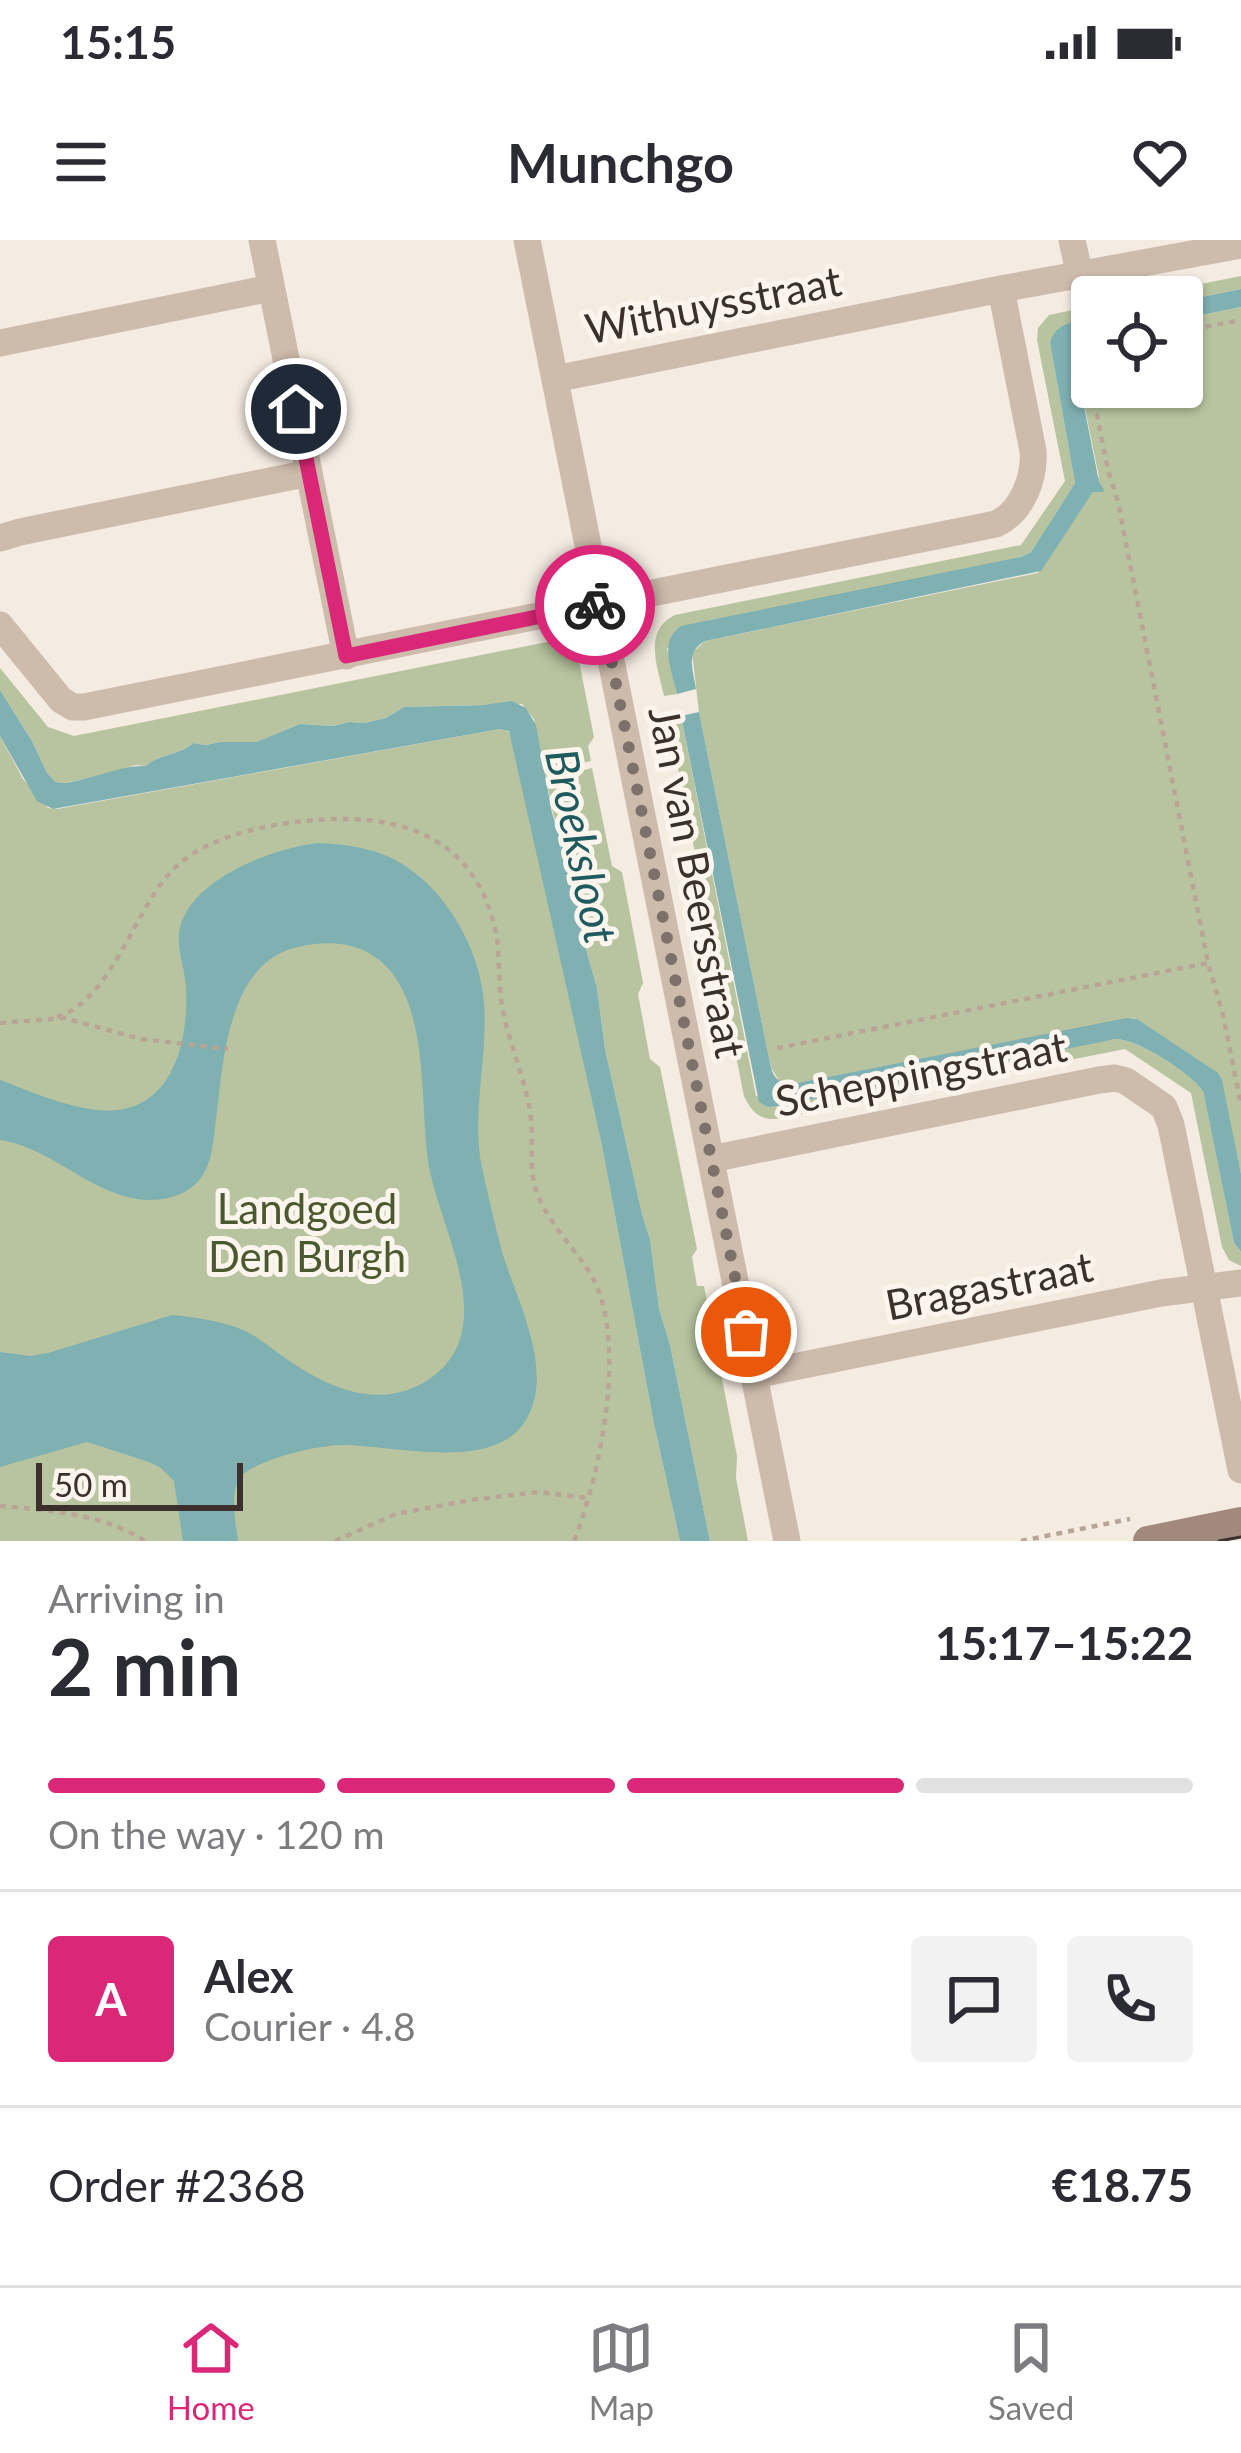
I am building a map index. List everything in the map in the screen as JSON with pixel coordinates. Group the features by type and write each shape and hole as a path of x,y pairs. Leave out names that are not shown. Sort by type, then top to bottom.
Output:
{"main road":[{"path":"1148,1541 1241,1522"}],"street":[{"path":"262,240 346,656"},
{"name":"Jan van Beersstraat","path":"527,240 787,1541"},
{"path":"1072,240 1080,276"},
{"name":"Withuysstraat","path":"1085,276 1241,245"},
{"name":"Withuysstraat","path":"555,379 1071,278"},
{"path":"0,343 271,288"},
{"path":"0,625 56,695 76,708 1005,520 1031,481 1034,460 1001,289"},
{"path":"0,538 309,473"},
{"name":"Scheppingstraat","path":"711,1159 1104,1079 1125,1080 1164,1107 1168,1115 1205,1288"},
{"name":"Bragastraat","path":"754,1375 1161,1293 1241,1283"},
{"path":"1205,1288 1241,1470"}],"path":[{"path":"1203,328 1241,320"},
{"path":"1095,408 1241,1105"},
{"path":"0,1023 57,1017 74,1009 102,980 171,872 221,840 315,820 373,819 408,826 456,858 479,890 494,925 502,1010 530,1112 535,1184 542,1208 590,1274 604,1316 607,1394 600,1449 574,1541"},
{"path":"777,1048 1208,963"},
{"path":"57,1017 141,1039 228,1049"},
{"path":"334,1541 396,1514 470,1500 539,1492 588,1498"},
{"path":"0,1506 63,1513 126,1530 145,1541"}],"green space":[{"path":"1241,276 1241,289 1203,297 1203,284"},
{"path":"1241,307 1241,1174 1219,1075 1134,1018 797,1083 780,1082 771,1068 699,712 692,653 705,641 1038,573 1093,492 1102,492 1085,408 1203,408 1203,315"},
{"path":"1071,310 1071,324 1050,343 1075,483 1031,552 667,648 677,694 664,696 655,640 675,615 1021,545 1065,481 1037,340 1038,328 1049,315"},
{"path":"562,639 576,646 594,737 588,746 591,761 579,764 581,771 592,768 612,866 622,872 643,983 638,994 650,1059 660,1067 697,1249 692,1257 697,1286 704,1286 737,1456 736,1478 748,1541 710,1541 659,1308 650,1239 605,1049 573,874 553,813 534,719 522,704 404,707 364,723 300,724 256,742 193,743 146,766 63,783 47,773 0,690 0,668 48,727 74,736"},
{"path":"681,716 756,1096 1126,1040 1163,1058 1203,1091 1241,1266 1229,1260 1222,1247 1191,1093 1125,1049 776,1119 753,1110 744,1096 668,718"},
{"name":"Landgoed Den Burgh","path":"507,729 512,738 602,1146 680,1541 0,1541 0,736 23,779 48,808 57,809"}],"water":[{"path":"1241,289 1241,307 1203,315 1203,297"},
{"path":"1071,322 1071,408 1084,408 1104,490 1093,492 1041,571 705,641 693,656 696,689 677,694 668,648 681,626 1031,552 1075,483 1050,343 1061,327"},
{"path":"0,690 47,773 63,783 146,766 193,743 256,742 300,724 364,723 404,707 512,701 526,708 536,725 552,813 577,888 605,1049 650,1239 659,1308 710,1541 680,1541 602,1146 509,731 53,809 37,801 0,736"},
{"path":"699,712 771,1068 778,1079 797,1083 1137,1019 1222,1080 1241,1174 1241,1252 1234,1243 1203,1091 1163,1058 1126,1040 777,1106 759,1102 681,716"},
{"path":"318,843 372,851 408,868 442,899 467,939 484,1004 479,1148 501,1248 535,1359 533,1403 524,1423 509,1438 489,1447 440,1452 342,1445 267,1462 246,1472 237,1485 238,1541 183,1541 174,1481 149,1462 87,1442 0,1467 0,1352 48,1353 172,1315 243,1330 304,1370 336,1386 370,1395 405,1391 447,1363 460,1339 461,1282 429,1167 422,1072 409,1006 396,979 376,957 347,945 299,947 266,962 240,998 232,1020 207,1166 193,1186 168,1198 123,1196 42,1154 0,1140 0,1080 84,1108 122,1109 142,1102 170,1074 184,1033 186,988 179,940 189,907 219,879 259,858"}],"tram line":[{"path":"1219,1541 1241,1537"}],"way so far":[{"path":"595,605 600,604 746,1332"}],"route":[{"path":"296,409 346,656 595,605"}],"water label":[{"name":"Broeksloot","path":"582,846"}]}
